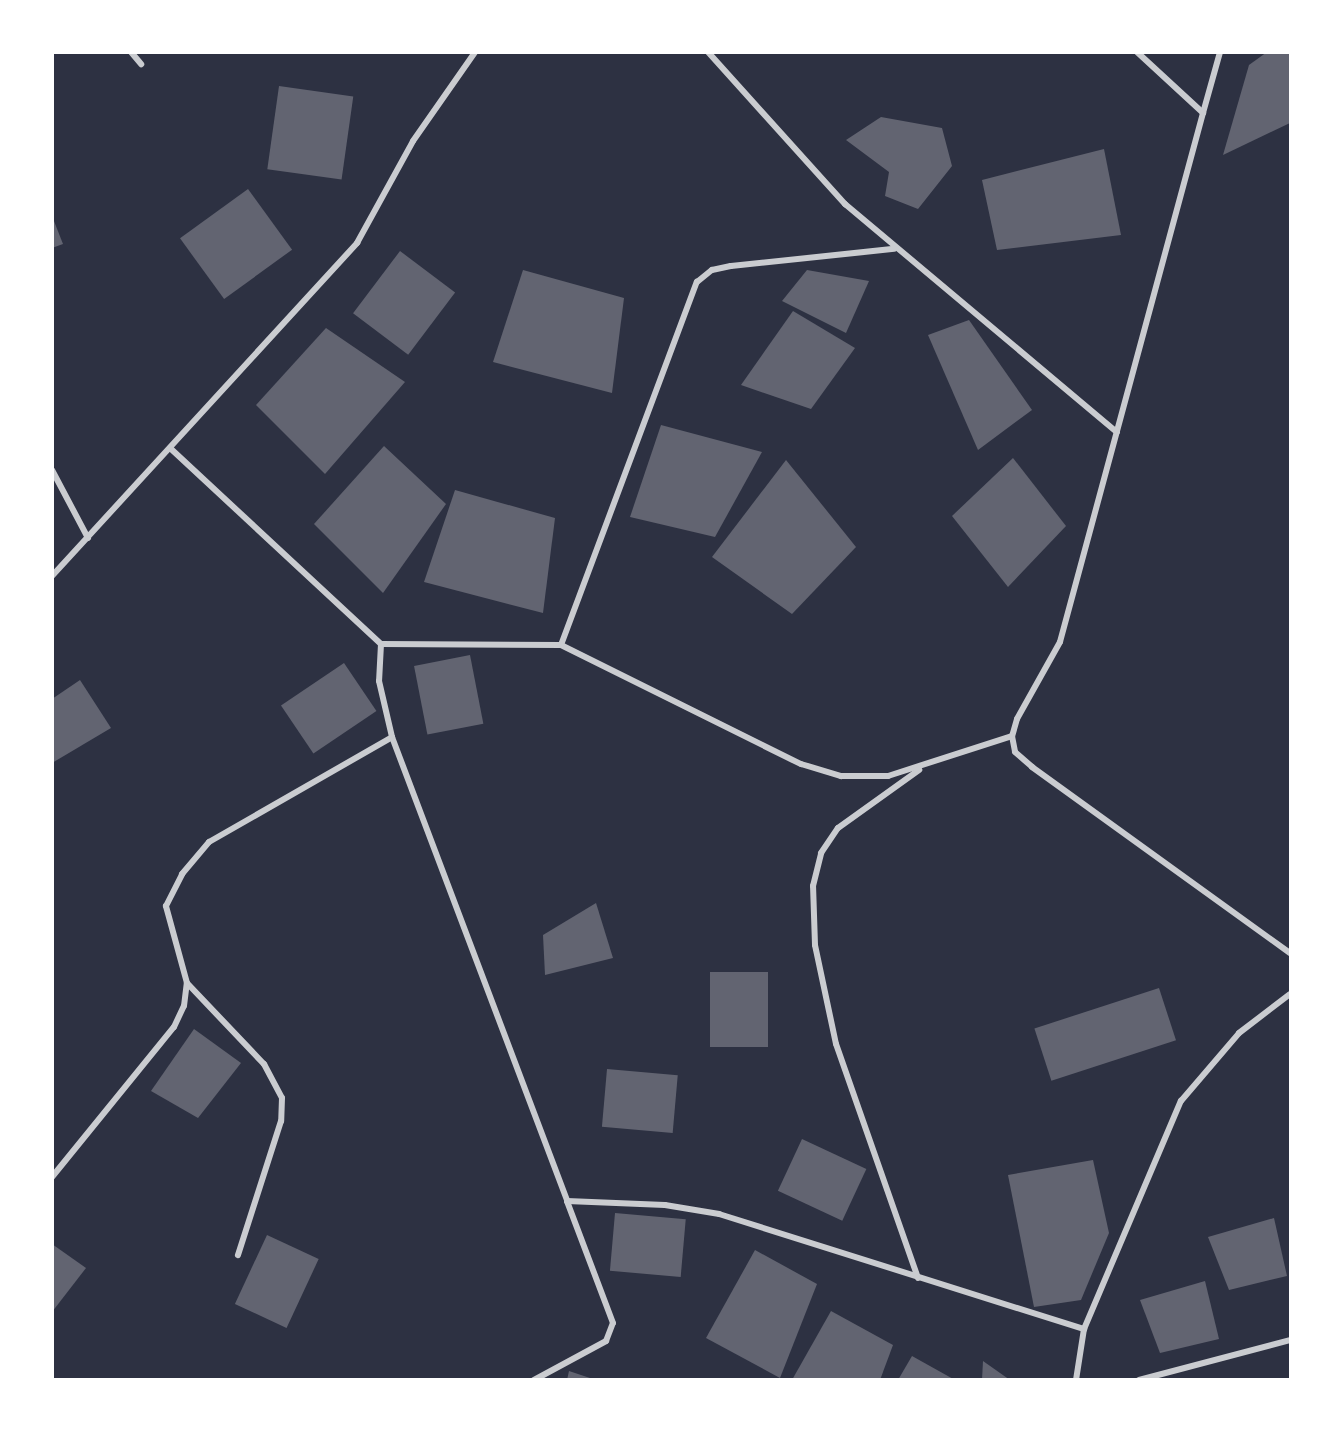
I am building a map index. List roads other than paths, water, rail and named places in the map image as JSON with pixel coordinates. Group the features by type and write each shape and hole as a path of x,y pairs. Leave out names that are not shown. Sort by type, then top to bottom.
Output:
{"street":[{"path":"131,52 141,64"},
{"path":"52,576 357,243 413,141 476,52"},
{"path":"708,52 805,163 894,249 940,283 1117,432"},
{"path":"1137,52 1203,113"},
{"path":"1220,52 1060,642 1017,719 1012,736 1015,752 1032,767 1290,953"},
{"path":"561,645 697,282 712,270 731,266 894,249"},
{"path":"170,448 381,644 561,645 822,771 863,777 888,776 922,768 1012,736"},
{"path":"52,470 88,538"},
{"path":"381,644 379,681 392,737 613,1323 611,1333 591,1351 534,1380"},
{"path":"52,1177 174,1027 184,1006 187,983 166,906 182,874 209,842 392,737"},
{"path":"918,1278 836,1044 815,945 813,886 820,853 838,828 922,768"},
{"path":"187,983 264,1064 282,1098 281,1121 238,1255"},
{"path":"1076,1380 1084,1329 1181,1101 1239,1033 1290,994"},
{"path":"567,1201 665,1204 719,1214 1084,1329"},
{"path":"1139,1380 1290,1340"}]}
